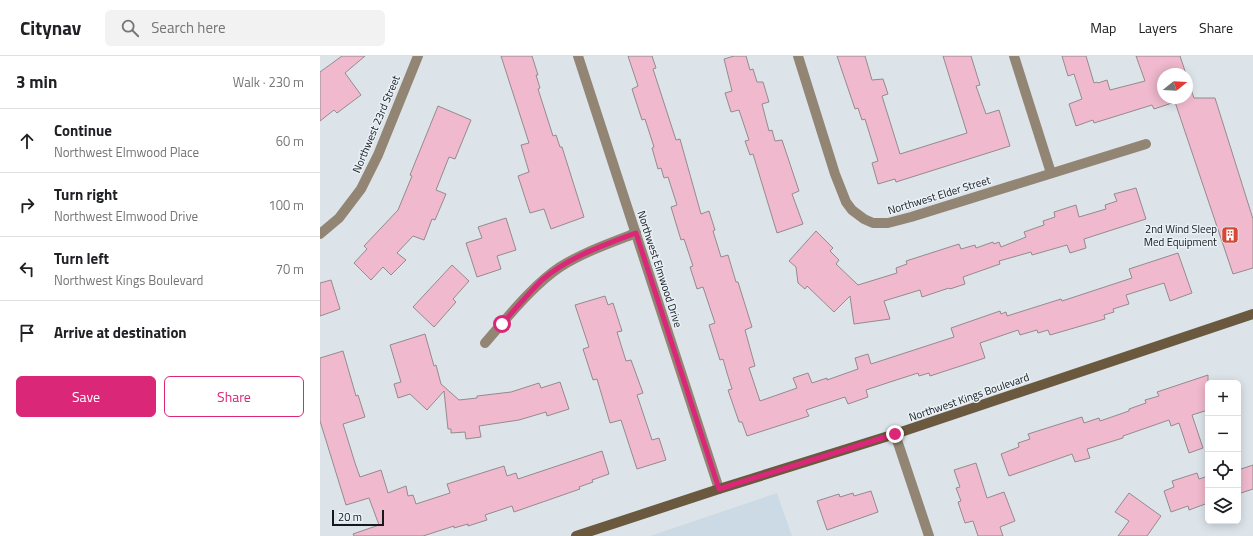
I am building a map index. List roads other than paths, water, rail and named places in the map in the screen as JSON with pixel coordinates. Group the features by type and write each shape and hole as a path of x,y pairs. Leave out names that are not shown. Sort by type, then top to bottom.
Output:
{"main road":[{"name":"Northwest Kings Boulevard","path":"576,536 719,489 895,434 1253,314"}],"street":[{"name":"Northwest 23rd Street","path":"320,234 339,218 361,189 378,155 418,56"},
{"name":"Northwest Elmwood Drive","path":"578,56 719,489"},
{"name":"Northwest Elder Street","path":"798,56 833,167 846,202 852,210 864,219 873,223 888,223 911,217 1146,144"},
{"path":"1014,56 1051,173"},
{"path":"485,343 542,280 560,267 590,250 636,233"},
{"path":"895,434 929,536"}],"place":[{"name":"2nd Wind Sleep Med Equipment","path":"1230,235"}]}
